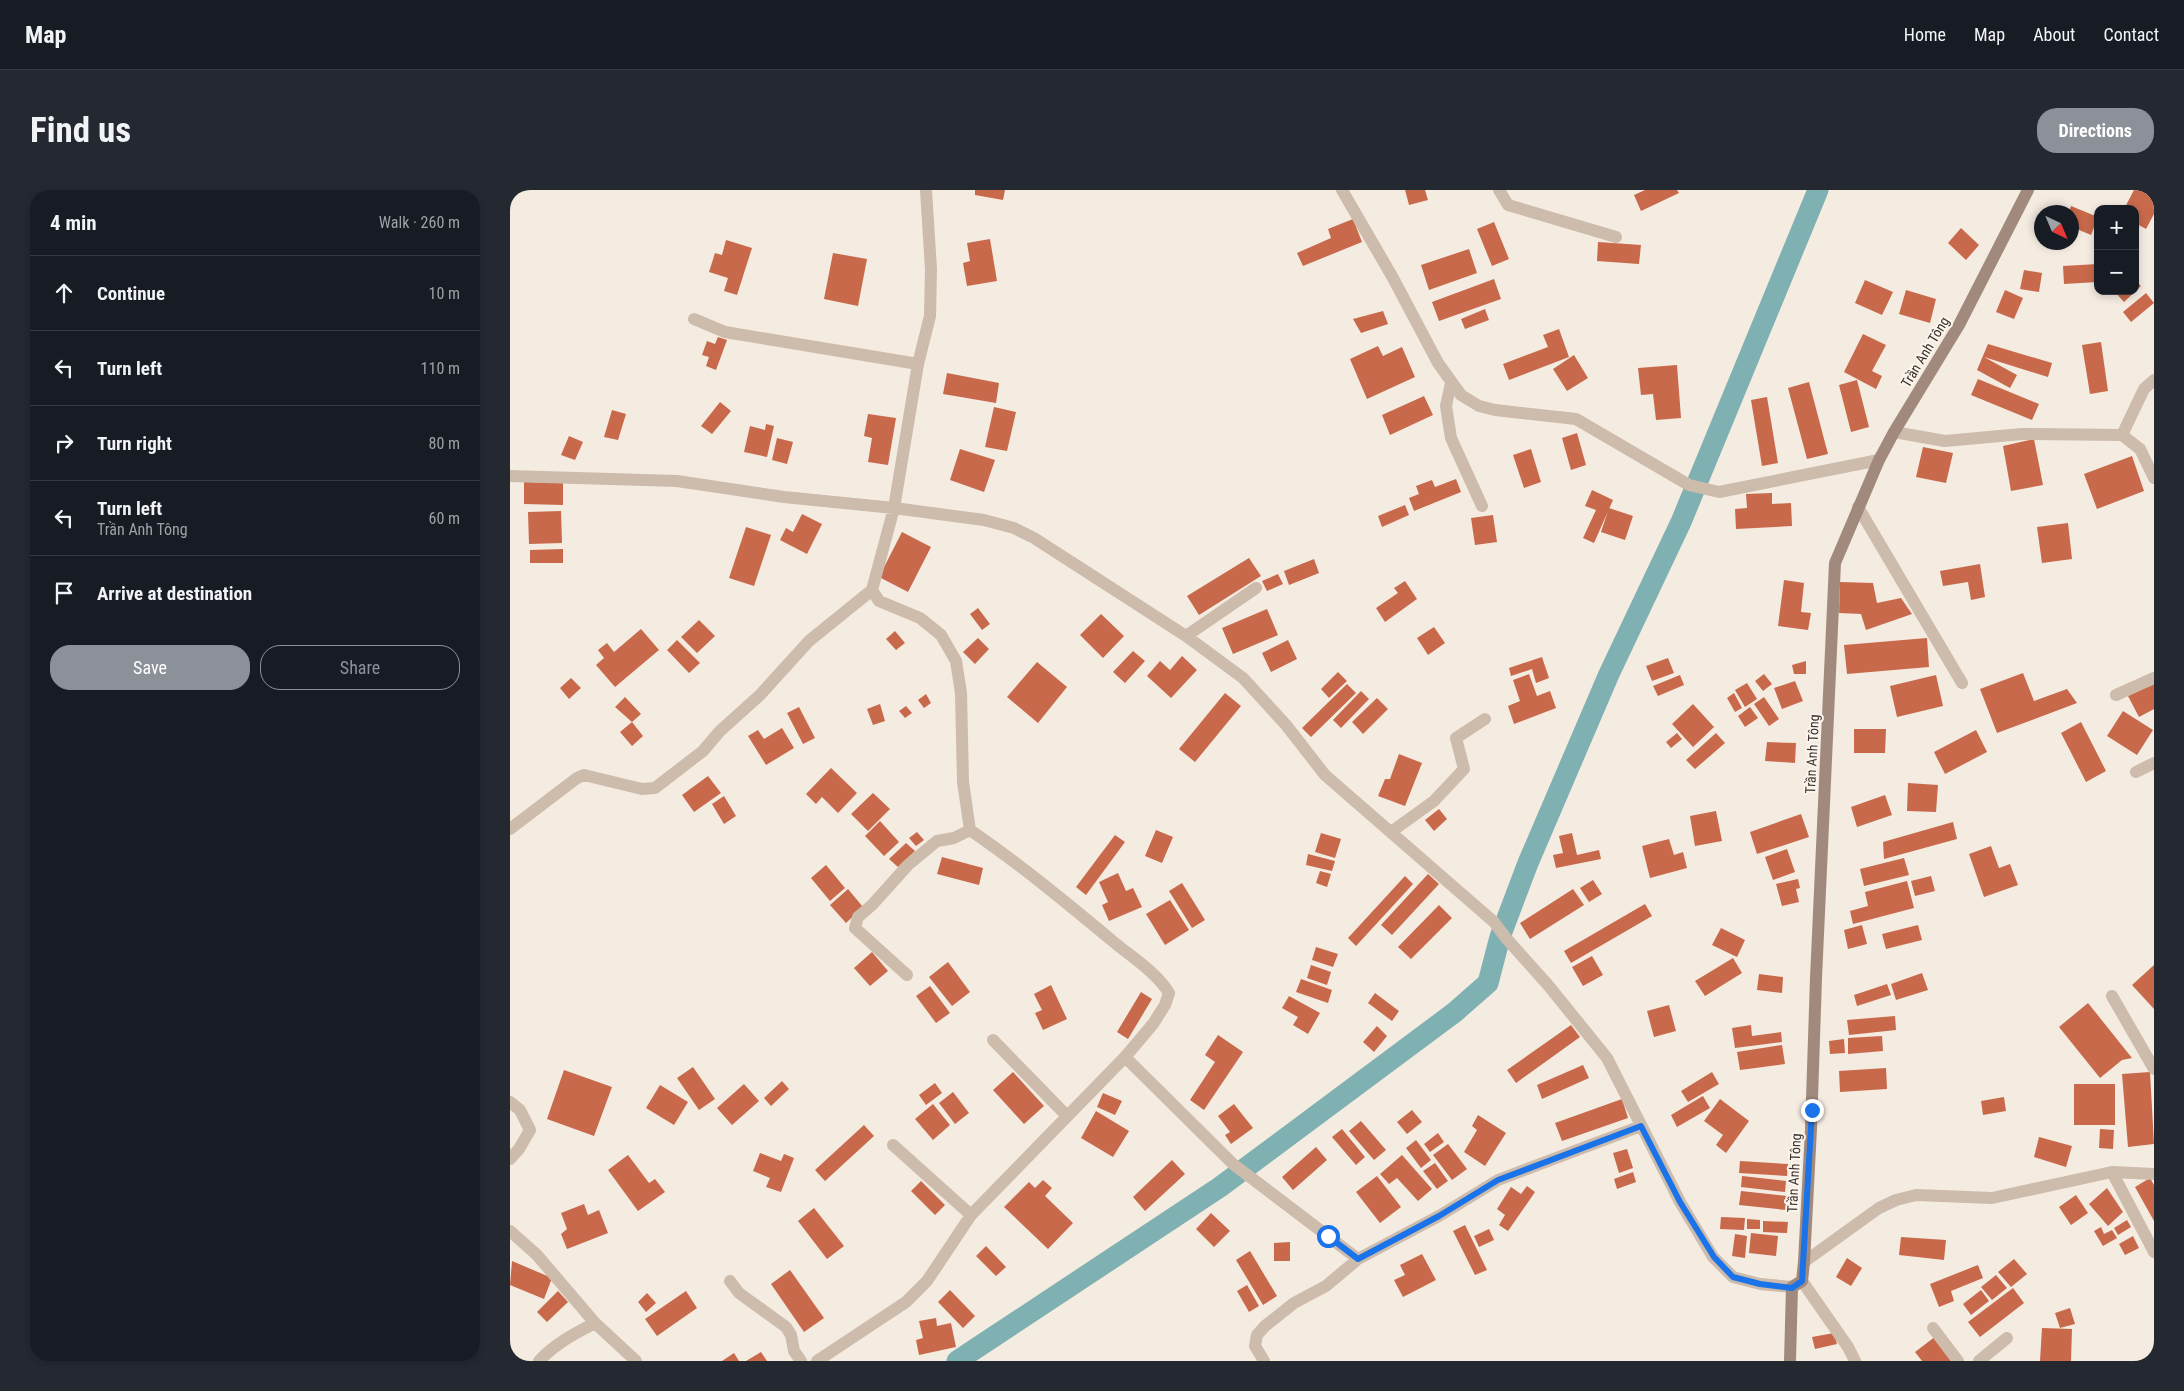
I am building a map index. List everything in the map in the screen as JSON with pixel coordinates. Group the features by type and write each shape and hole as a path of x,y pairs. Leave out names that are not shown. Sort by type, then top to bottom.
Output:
{"street":[{"path":"510,829 584,775 642,790 655,788 703,751 720,731 760,695 809,641 872,590 894,508 918,364 930,316 931,269 926,190"},
{"path":"1499,190 1508,205 1616,237"},
{"name":"Trần Anh Tông","path":"1790,1361 1797,1284 1804,1262 1835,563 1879,460 1959,324 2028,190"},
{"path":"1345,191 1438,363 1461,395 1479,406 1504,411 1576,419 1588,424 1695,486 1719,492 1879,460"},
{"path":"694,319 725,332 918,364"},
{"path":"2122,434 2144,388 2154,380"},
{"path":"1451,383 1446,406 1451,438 1482,506"},
{"path":"1894,432 1945,441 2022,434 2122,434 2140,450 2154,478"},
{"path":"510,476 677,481 784,497 894,508 984,520 1014,528 1034,538 1186,636 1244,678 1286,725 1325,775 1494,922 1607,1058 1680,1202 1714,1257 1733,1277 1760,1284 1797,1284 1848,1347 1854,1361"},
{"path":"1858,507 1962,683"},
{"path":"1186,636 1256,588"},
{"path":"817,1361 906,1302 927,1281 971,1215 1125,1057 1153,1024 1165,1005 1169,993 1164,985 1033,876 970,830 963,782 961,693 956,661 940,635 920,618 879,601 872,590"},
{"path":"2116,695 2154,678"},
{"path":"1391,832 1434,801 1464,769 1456,738 1485,719"},
{"path":"2136,772 2154,764"},
{"path":"906,975 856,928 858,917 872,905 908,865 925,851 937,842 954,838 970,830"},
{"path":"2112,996 2154,1069"},
{"path":"993,1040 1067,1116"},
{"path":"1125,1057 1233,1164 1358,1259"},
{"path":"510,1102 520,1110 530,1130 519,1149 510,1159"},
{"path":"1264,1361 1255,1346 1256,1335 1264,1326 1294,1303 1326,1286 1358,1259 1439,1216 1498,1180 1641,1126"},
{"path":"893,1145 971,1215"},
{"path":"1804,1262 1879,1208 1896,1200 1916,1195 1992,1198 2112,1172 2154,1174"},
{"path":"2112,1172 2154,1252"},
{"path":"510,1231 537,1255 595,1323 636,1361"},
{"path":"730,1281 739,1293 786,1327 791,1335 794,1351 801,1361"},
{"path":"539,1361 558,1343 595,1323"},
{"path":"1933,1328 1958,1361"},
{"path":"1979,1361 2007,1338"}],"building":[{"path":"975,190 1005,190 1003,200 975,195"},
{"path":"1405,190 1425,190 1428,200 1409,205"},
{"path":"1645,190 1677,190 1679,193 1641,211 1634,195"},
{"path":"2134,190 2154,190 2154,214 2146,229 2139,225 2139,205 2126,205"},
{"path":"2079,209 2094,215 2094,227 2091,235 2079,230"},
{"path":"1353,219 1362,242 1303,266 1297,253 1331,238 1328,229"},
{"path":"1494,222 1509,259 1492,266 1477,229"},
{"path":"1961,228 1979,245 1966,260 1948,243"},
{"path":"990,239 997,281 967,286 963,263 970,261 967,243"},
{"path":"726,240 752,248 737,295 724,291 728,278 709,272 715,253 722,255"},
{"path":"1598,242 1641,245 1639,264 1597,261"},
{"path":"1469,249 1477,273 1429,290 1421,265"},
{"path":"833,253 867,259 858,306 824,299"},
{"path":"2094,264 2094,282 2064,284 2063,266"},
{"path":"2024,270 2042,273 2039,292 2020,289"},
{"path":"1494,279 1501,299 1439,321 1432,302"},
{"path":"1865,280 1893,292 1882,315 1855,303"},
{"path":"1906,290 1936,299 1930,323 1899,314"},
{"path":"2005,290 2023,298 2014,319 1996,312"},
{"path":"2146,293 2154,303 2131,322 2123,312"},
{"path":"2118,295 2131,295 2124,302"},
{"path":"1485,309 1489,320 1465,329 1461,319"},
{"path":"1383,311 1388,324 1361,333 1353,319"},
{"path":"1559,329 1569,357 1509,380 1503,364 1548,347 1543,335"},
{"path":"1863,334 1886,345 1872,371 1882,376 1876,389 1844,372"},
{"path":"718,337 727,340 716,370 706,366 709,357 702,355 707,341 715,344"},
{"path":"2101,342 2108,391 2090,394 2082,345"},
{"path":"1988,344 2052,363 2048,377 1984,357 2017,375 2010,388 1977,370"},
{"path":"1378,346 1383,356 1402,347 1415,377 1367,399 1350,359"},
{"path":"1574,355 1588,378 1567,391 1553,369"},
{"path":"1677,365 1681,418 1656,420 1653,394 1641,395 1638,368"},
{"path":"947,373 999,383 996,403 943,394"},
{"path":"1978,379 2039,404 2032,420 1971,395"},
{"path":"1857,380 1869,427 1851,432 1839,385"},
{"path":"1809,382 1828,454 1807,459 1788,388"},
{"path":"1424,396 1433,415 1390,435 1382,415"},
{"path":"1767,397 1778,463 1762,466 1751,400"},
{"path":"720,402 731,411 712,434 701,426"},
{"path":"994,407 1016,412 1007,451 985,447"},
{"path":"612,410 626,414 618,440 604,437"},
{"path":"868,414 896,418 888,465 868,462 872,438 864,436"},
{"path":"766,424 774,426 767,457 744,452 750,426 765,430"},
{"path":"1577,433 1586,465 1571,470 1562,438"},
{"path":"569,436 583,442 575,460 561,455"},
{"path":"777,438 793,442 787,464 772,460"},
{"path":"2034,439 2043,485 2011,491 2003,446"},
{"path":"1923,447 1953,453 1946,483 1916,477"},
{"path":"960,449 995,460 984,492 950,480"},
{"path":"1531,449 1541,482 1524,488 1513,455"},
{"path":"2132,456 2144,491 2097,509 2084,474"},
{"path":"1456,479 1461,492 1414,511 1409,498 1419,494 1416,486 1432,480 1435,487"},
{"path":"524,482 563,483 563,505 524,504"},
{"path":"1592,490 1613,500 1594,543 1583,538 1596,510 1585,506"},
{"path":"1772,493 1772,504 1791,503 1792,526 1736,529 1735,509 1747,508 1746,494"},
{"path":"1405,505 1409,515 1382,527 1378,516"},
{"path":"1609,508 1633,516 1625,540 1601,532"},
{"path":"561,511 562,543 529,544 528,512"},
{"path":"802,514 822,524 807,554 780,540 786,528 793,532"},
{"path":"1493,515 1497,542 1475,545 1471,518"},
{"path":"2068,523 2072,559 2042,563 2037,527"},
{"path":"746,527 771,535 754,586 729,578"},
{"path":"902,532 931,547 908,592 879,577"},
{"path":"563,549 563,563 530,563 530,550"},
{"path":"1249,558 1261,576 1199,615 1187,596"},
{"path":"1314,559 1319,573 1289,585 1284,571"},
{"path":"1980,564 1985,597 1971,600 1968,582 1943,586 1940,571"},
{"path":"1278,574 1283,584 1267,591 1262,581"},
{"path":"1784,580 1804,583 1801,612 1811,613 1808,630 1778,626"},
{"path":"1405,581 1417,599 1385,622 1376,608 1398,593 1394,588"},
{"path":"1840,582 1873,583 1877,603 1901,598 1912,614 1866,630 1861,614 1839,613"},
{"path":"978,608 990,624 982,630 970,614"},
{"path":"1267,609 1278,635 1233,654 1222,628"},
{"path":"1101,614 1124,636 1103,658 1080,635"},
{"path":"699,620 715,636 697,653 681,637"},
{"path":"1434,627 1445,643 1428,655 1417,638"},
{"path":"641,629 659,650 615,687 596,665 604,658 598,650 607,643 614,652"},
{"path":"895,631 905,643 896,650 886,639"},
{"path":"978,638 989,649 975,664 963,652"},
{"path":"1927,638 1929,667 1847,674 1844,645"},
{"path":"677,640 700,663 689,673 667,650"},
{"path":"1288,640 1297,659 1271,672 1262,653"},
{"path":"1133,651 1145,661 1125,683 1113,672"},
{"path":"1182,656 1197,670 1171,698 1147,676 1160,661 1170,670"},
{"path":"1542,657 1549,678 1536,683 1532,669 1511,676 1509,668"},
{"path":"1668,658 1674,673 1652,681 1646,666"},
{"path":"1806,661 1806,674 1794,674 1792,665"},
{"path":"1037,662 1067,687 1038,723 1007,697"},
{"path":"1338,672 1347,681 1329,698 1321,689"},
{"path":"2023,673 2034,701 2067,689 2077,703 1997,733 1980,689"},
{"path":"1529,674 1537,696 1550,691 1556,708 1514,724 1508,706 1520,701 1513,680"},
{"path":"1764,674 1772,684 1763,691 1755,681"},
{"path":"1680,675 1684,685 1658,696 1653,686"},
{"path":"1936,675 1943,706 1897,717 1890,686"},
{"path":"571,678 581,688 569,699 560,688"},
{"path":"1795,681 1803,701 1782,709 1774,688"},
{"path":"1747,683 1757,699 1745,707 1735,690"},
{"path":"2154,683 2154,709 2139,717 2128,696"},
{"path":"1347,684 1356,693 1311,737 1302,728"},
{"path":"1361,691 1369,699 1341,728 1333,720"},
{"path":"1225,693 1241,706 1195,762 1179,749"},
{"path":"1734,693 1742,708 1735,712 1727,698"},
{"path":"926,694 931,703 924,708 918,700"},
{"path":"625,697 641,714 632,722 615,707"},
{"path":"1764,697 1779,719 1769,726 1754,704"},
{"path":"1377,698 1388,709 1363,734 1352,722"},
{"path":"880,704 885,721 873,725 867,709"},
{"path":"1693,704 1714,727 1693,747 1672,724"},
{"path":"906,706 912,713 905,718 899,711"},
{"path":"799,707 815,738 803,744 787,713"},
{"path":"1750,707 1758,718 1745,727 1738,716"},
{"path":"2123,711 2153,730 2137,755 2107,736"},
{"path":"632,722 643,736 632,746 620,732"},
{"path":"2081,722 2106,771 2086,782 2061,733"},
{"path":"782,728 794,748 766,765 748,736 758,730 764,739"},
{"path":"1854,729 1886,729 1885,753 1854,753"},
{"path":"1976,730 1987,752 1945,774 1934,752"},
{"path":"1677,733 1682,739 1671,748 1666,742"},
{"path":"1716,733 1725,743 1695,769 1686,760"},
{"path":"1767,742 1796,743 1795,763 1765,761"},
{"path":"1399,754 1422,763 1405,806 1378,796 1385,779 1390,779"},
{"path":"831,768 857,793 838,813 822,797 816,804 806,794"},
{"path":"708,776 721,793 694,812 682,795"},
{"path":"1908,783 1938,785 1936,812 1907,811"},
{"path":"873,793 890,809 868,831 851,814"},
{"path":"1885,795 1892,815 1857,827 1851,807"},
{"path":"724,796 736,816 724,824 712,804"},
{"path":"1439,809 1447,819 1434,831 1425,820"},
{"path":"1716,811 1722,841 1695,846 1690,816"},
{"path":"1801,814 1809,837 1757,854 1750,832"},
{"path":"880,821 899,842 884,856 865,836"},
{"path":"1953,822 1957,839 1884,859 1883,842"},
{"path":"1156,830 1173,837 1162,863 1145,856"},
{"path":"917,832 924,840 916,846 909,838"},
{"path":"1321,833 1341,839 1335,858 1315,852"},
{"path":"1572,833 1577,855 1599,850 1601,859 1556,868 1553,855 1563,853 1559,836"},
{"path":"1115,835 1125,842 1086,895 1076,887"},
{"path":"1669,839 1674,855 1683,852 1687,868 1650,878 1642,846"},
{"path":"906,843 915,851 898,867 889,859"},
{"path":"1991,846 1999,868 2010,864 2018,885 1984,897 1969,854"},
{"path":"1787,849 1795,872 1773,880 1765,857"},
{"path":"1308,854 1335,861 1332,871 1306,865"},
{"path":"942,857 983,868 979,885 937,874"},
{"path":"1904,858 1909,875 1864,886 1860,869"},
{"path":"826,865 845,888 830,901 811,878"},
{"path":"1320,871 1331,874 1327,887 1316,883"},
{"path":"1118,873 1126,891 1133,888 1142,907 1109,921 1102,905 1108,902 1099,882"},
{"path":"1428,874 1439,884 1392,935 1381,925"},
{"path":"1405,876 1413,884 1356,946 1348,938"},
{"path":"1931,876 1935,891 1915,896 1911,881"},
{"path":"1798,879 1800,888 1796,889 1799,902 1782,906 1776,884"},
{"path":"1593,880 1602,894 1589,902 1580,888"},
{"path":"1907,881 1914,908 1853,924 1850,911 1868,906 1865,892"},
{"path":"1182,883 1205,920 1192,928 1169,891"},
{"path":"848,889 863,907 846,923 830,905"},
{"path":"1573,889 1584,905 1530,939 1520,923"},
{"path":"1170,900 1189,930 1165,945 1146,914"},
{"path":"1645,904 1652,916 1571,963 1564,951"},
{"path":"1439,905 1452,918 1411,959 1398,947"},
{"path":"1862,925 1867,944 1848,949 1844,930"},
{"path":"1918,925 1922,940 1886,949 1882,934"},
{"path":"1721,928 1745,940 1737,957 1712,945"},
{"path":"1316,947 1338,954 1333,967 1312,960"},
{"path":"872,952 888,971 870,986 854,968"},
{"path":"1592,956 1603,975 1583,986 1572,967"},
{"path":"1733,958 1742,973 1705,996 1695,981"},
{"path":"948,962 970,992 952,1006 929,977"},
{"path":"1311,965 1331,972 1327,985 1307,978"},
{"path":"2154,965 2154,1009 2132,985"},
{"path":"1922,973 1928,990 1896,1000 1891,984"},
{"path":"1759,974 1783,977 1782,993 1757,990"},
{"path":"1301,979 1332,990 1328,1003 1296,992"},
{"path":"1887,984 1891,995 1857,1006 1854,995"},
{"path":"1051,985 1067,1019 1043,1030 1035,1013 1042,1010 1034,994"},
{"path":"930,986 950,1013 936,1023 916,996"},
{"path":"1141,992 1152,999 1128,1039 1117,1032"},
{"path":"1375,993 1399,1011 1392,1021 1368,1003"},
{"path":"1289,996 1320,1013 1308,1034 1293,1025 1298,1017 1282,1008"},
{"path":"2088,1003 2132,1058 2122,1060 2100,1078 2059,1027"},
{"path":"1669,1005 1676,1031 1654,1037 1647,1011"},
{"path":"1895,1016 1896,1030 1849,1035 1847,1020"},
{"path":"1571,1025 1580,1037 1516,1083 1507,1070"},
{"path":"1751,1025 1752,1036 1781,1032 1782,1042 1735,1048 1732,1028"},
{"path":"1377,1026 1387,1036 1374,1052 1363,1042"},
{"path":"1218,1035 1243,1052 1204,1110 1190,1100 1215,1062 1205,1055"},
{"path":"1882,1036 1883,1051 1848,1054 1848,1038"},
{"path":"1844,1039 1845,1053 1830,1054 1829,1041"},
{"path":"1782,1045 1785,1064 1740,1070 1737,1052"},
{"path":"1583,1065 1589,1078 1542,1099 1537,1085"},
{"path":"693,1067 715,1099 699,1110 677,1078"},
{"path":"1886,1068 1887,1089 1840,1092 1839,1071"},
{"path":"564,1070 612,1087 594,1136 547,1119"},
{"path":"1013,1072 1044,1106 1024,1124 993,1090"},
{"path":"1712,1072 1719,1084 1688,1102 1681,1091"},
{"path":"2150,1072 2154,1144 2128,1147 2122,1074"},
{"path":"782,1081 789,1089 771,1106 764,1098"},
{"path":"935,1083 942,1093 926,1105 919,1095"},
{"path":"744,1084 759,1101 732,1125 717,1108"},
{"path":"2074,1084 2115,1084 2115,1125 2074,1125"},
{"path":"660,1085 688,1102 674,1125 646,1108"},
{"path":"953,1092 969,1113 955,1124 939,1103"},
{"path":"1103,1093 1122,1101 1115,1115 1097,1107"},
{"path":"1703,1096 1710,1108 1677,1127 1671,1115"},
{"path":"2004,1097 2006,1111 1983,1115 1981,1101"},
{"path":"1622,1099 1628,1118 1562,1141 1555,1123"},
{"path":"1720,1099 1749,1121 1726,1153 1716,1145 1723,1135 1704,1121"},
{"path":"933,1104 950,1125 933,1140 915,1119"},
{"path":"1234,1104 1253,1128 1231,1144 1225,1135 1230,1132 1218,1116"},
{"path":"1412,1110 1422,1122 1407,1134 1397,1122"},
{"path":"1096,1111 1129,1131 1113,1157 1081,1138"},
{"path":"1478,1115 1506,1133 1485,1166 1464,1152 1477,1130 1472,1126"},
{"path":"1361,1121 1386,1150 1374,1160 1349,1131"},
{"path":"864,1125 874,1136 825,1181 815,1170"},
{"path":"1342,1129 1365,1157 1356,1165 1332,1137"},
{"path":"2100,1129 2114,1130 2113,1149 2099,1148"},
{"path":"1438,1133 1444,1142 1430,1152 1424,1144"},
{"path":"2039,1137 2072,1146 2066,1167 2034,1157"},
{"path":"1416,1140 1431,1160 1421,1168 1406,1148"},
{"path":"1448,1144 1467,1169 1452,1180 1433,1155"},
{"path":"1316,1147 1327,1160 1293,1190 1282,1177"},
{"path":"1627,1149 1633,1168 1619,1173 1613,1153"},
{"path":"760,1153 781,1161 784,1154 794,1158 781,1192 766,1187 770,1178 753,1171"},
{"path":"628,1155 649,1183 655,1179 665,1192 638,1211 608,1170"},
{"path":"1402,1155 1432,1189 1418,1201 1397,1178 1389,1184 1380,1174"},
{"path":"1172,1160 1185,1174 1145,1211 1133,1197"},
{"path":"1740,1161 1788,1164 1787,1176 1739,1173"},
{"path":"1435,1163 1448,1181 1437,1189 1423,1171"},
{"path":"1633,1172 1636,1182 1617,1189 1614,1179"},
{"path":"1377,1176 1401,1207 1380,1223 1356,1192"},
{"path":"1742,1176 1786,1181 1785,1192 1741,1187"},
{"path":"2150,1178 2154,1185 2154,1221 2135,1187"},
{"path":"1043,1180 1052,1188 1045,1196 1073,1223 1048,1249 1004,1207 1029,1182 1035,1188"},
{"path":"921,1181 945,1205 935,1215 911,1191"},
{"path":"1527,1186 1535,1192 1508,1231 1499,1225 1505,1215 1497,1209 1511,1187 1521,1194"},
{"path":"2107,1188 2123,1212 2108,1226 2089,1204"},
{"path":"1741,1191 1787,1196 1786,1210 1739,1205"},
{"path":"2076,1195 2088,1213 2071,1225 2059,1207"},
{"path":"584,1204 588,1215 599,1210 608,1233 567,1249 561,1234 567,1229 561,1213"},
{"path":"814,1208 844,1246 827,1259 798,1221"},
{"path":"1211,1213 1230,1231 1214,1247 1196,1229"},
{"path":"1721,1217 1745,1218 1744,1230 1720,1229"},
{"path":"1747,1219 1760,1220 1760,1229 1747,1229"},
{"path":"2127,1220 2131,1227 2118,1235 2114,1228"},
{"path":"1763,1221 1788,1222 1787,1233 1763,1232"},
{"path":"1465,1225 1487,1270 1475,1275 1453,1231"},
{"path":"2101,1227 2104,1234 2112,1230 2117,1238 2103,1246 2094,1231"},
{"path":"1489,1229 1494,1240 1479,1247 1474,1236"},
{"path":"1751,1233 1778,1236 1776,1256 1749,1253"},
{"path":"1735,1234 1747,1236 1745,1258 1732,1256"},
{"path":"2133,1236 2139,1248 2125,1255 2119,1244"},
{"path":"1901,1237 1946,1240 1944,1260 1899,1255"},
{"path":"1290,1242 1290,1261 1274,1261 1274,1243"},
{"path":"986,1246 1006,1267 996,1276 976,1256"},
{"path":"1250,1251 1277,1296 1263,1305 1236,1260"},
{"path":"1422,1254 1436,1280 1403,1297 1394,1280 1405,1275 1400,1265"},
{"path":"1847,1258 1862,1268 1851,1286 1836,1277"},
{"path":"2014,1259 2027,1274 2011,1287 1998,1272"},
{"path":"512,1261 552,1278 544,1299 510,1285"},
{"path":"1978,1265 1983,1278 1951,1291 1954,1301 1939,1307 1930,1284"},
{"path":"790,1270 824,1318 804,1332 771,1284"},
{"path":"1996,1275 2007,1288 1992,1300 1981,1287"},
{"path":"1247,1285 1259,1306 1249,1312 1237,1291"},
{"path":"2013,1288 2024,1303 1980,1337 1968,1322"},
{"path":"950,1290 975,1316 963,1328 938,1302"},
{"path":"1981,1290 1989,1301 1971,1315 1963,1304"},
{"path":"558,1291 568,1302 547,1322 537,1312"},
{"path":"686,1291 697,1308 657,1336 645,1319"},
{"path":"647,1293 656,1303 646,1312 638,1302"},
{"path":"2070,1308 2075,1324 2060,1328 2055,1313"},
{"path":"936,1318 937,1326 951,1323 956,1347 919,1355 916,1340 923,1338 919,1321"},
{"path":"2042,1328 2072,1329 2071,1361 2040,1361"},
{"path":"1834,1333 1837,1344 1815,1349 1812,1337"},
{"path":"1936,1336 1955,1361 1922,1361 1915,1352"},
{"path":"761,1352 767,1361 746,1361"},
{"path":"734,1353 739,1361 722,1361"}],"waterway":[{"path":"957,1361 1220,1187 1455,1012 1488,983 1500,937 1528,863 1609,674 1681,522 1818,190"}],"route":[{"path":"1328,1236 1358,1259 1439,1216 1498,1180 1641,1126 1680,1202 1714,1257 1733,1277 1760,1284 1792,1288 1802,1281 1812,1110"}]}
